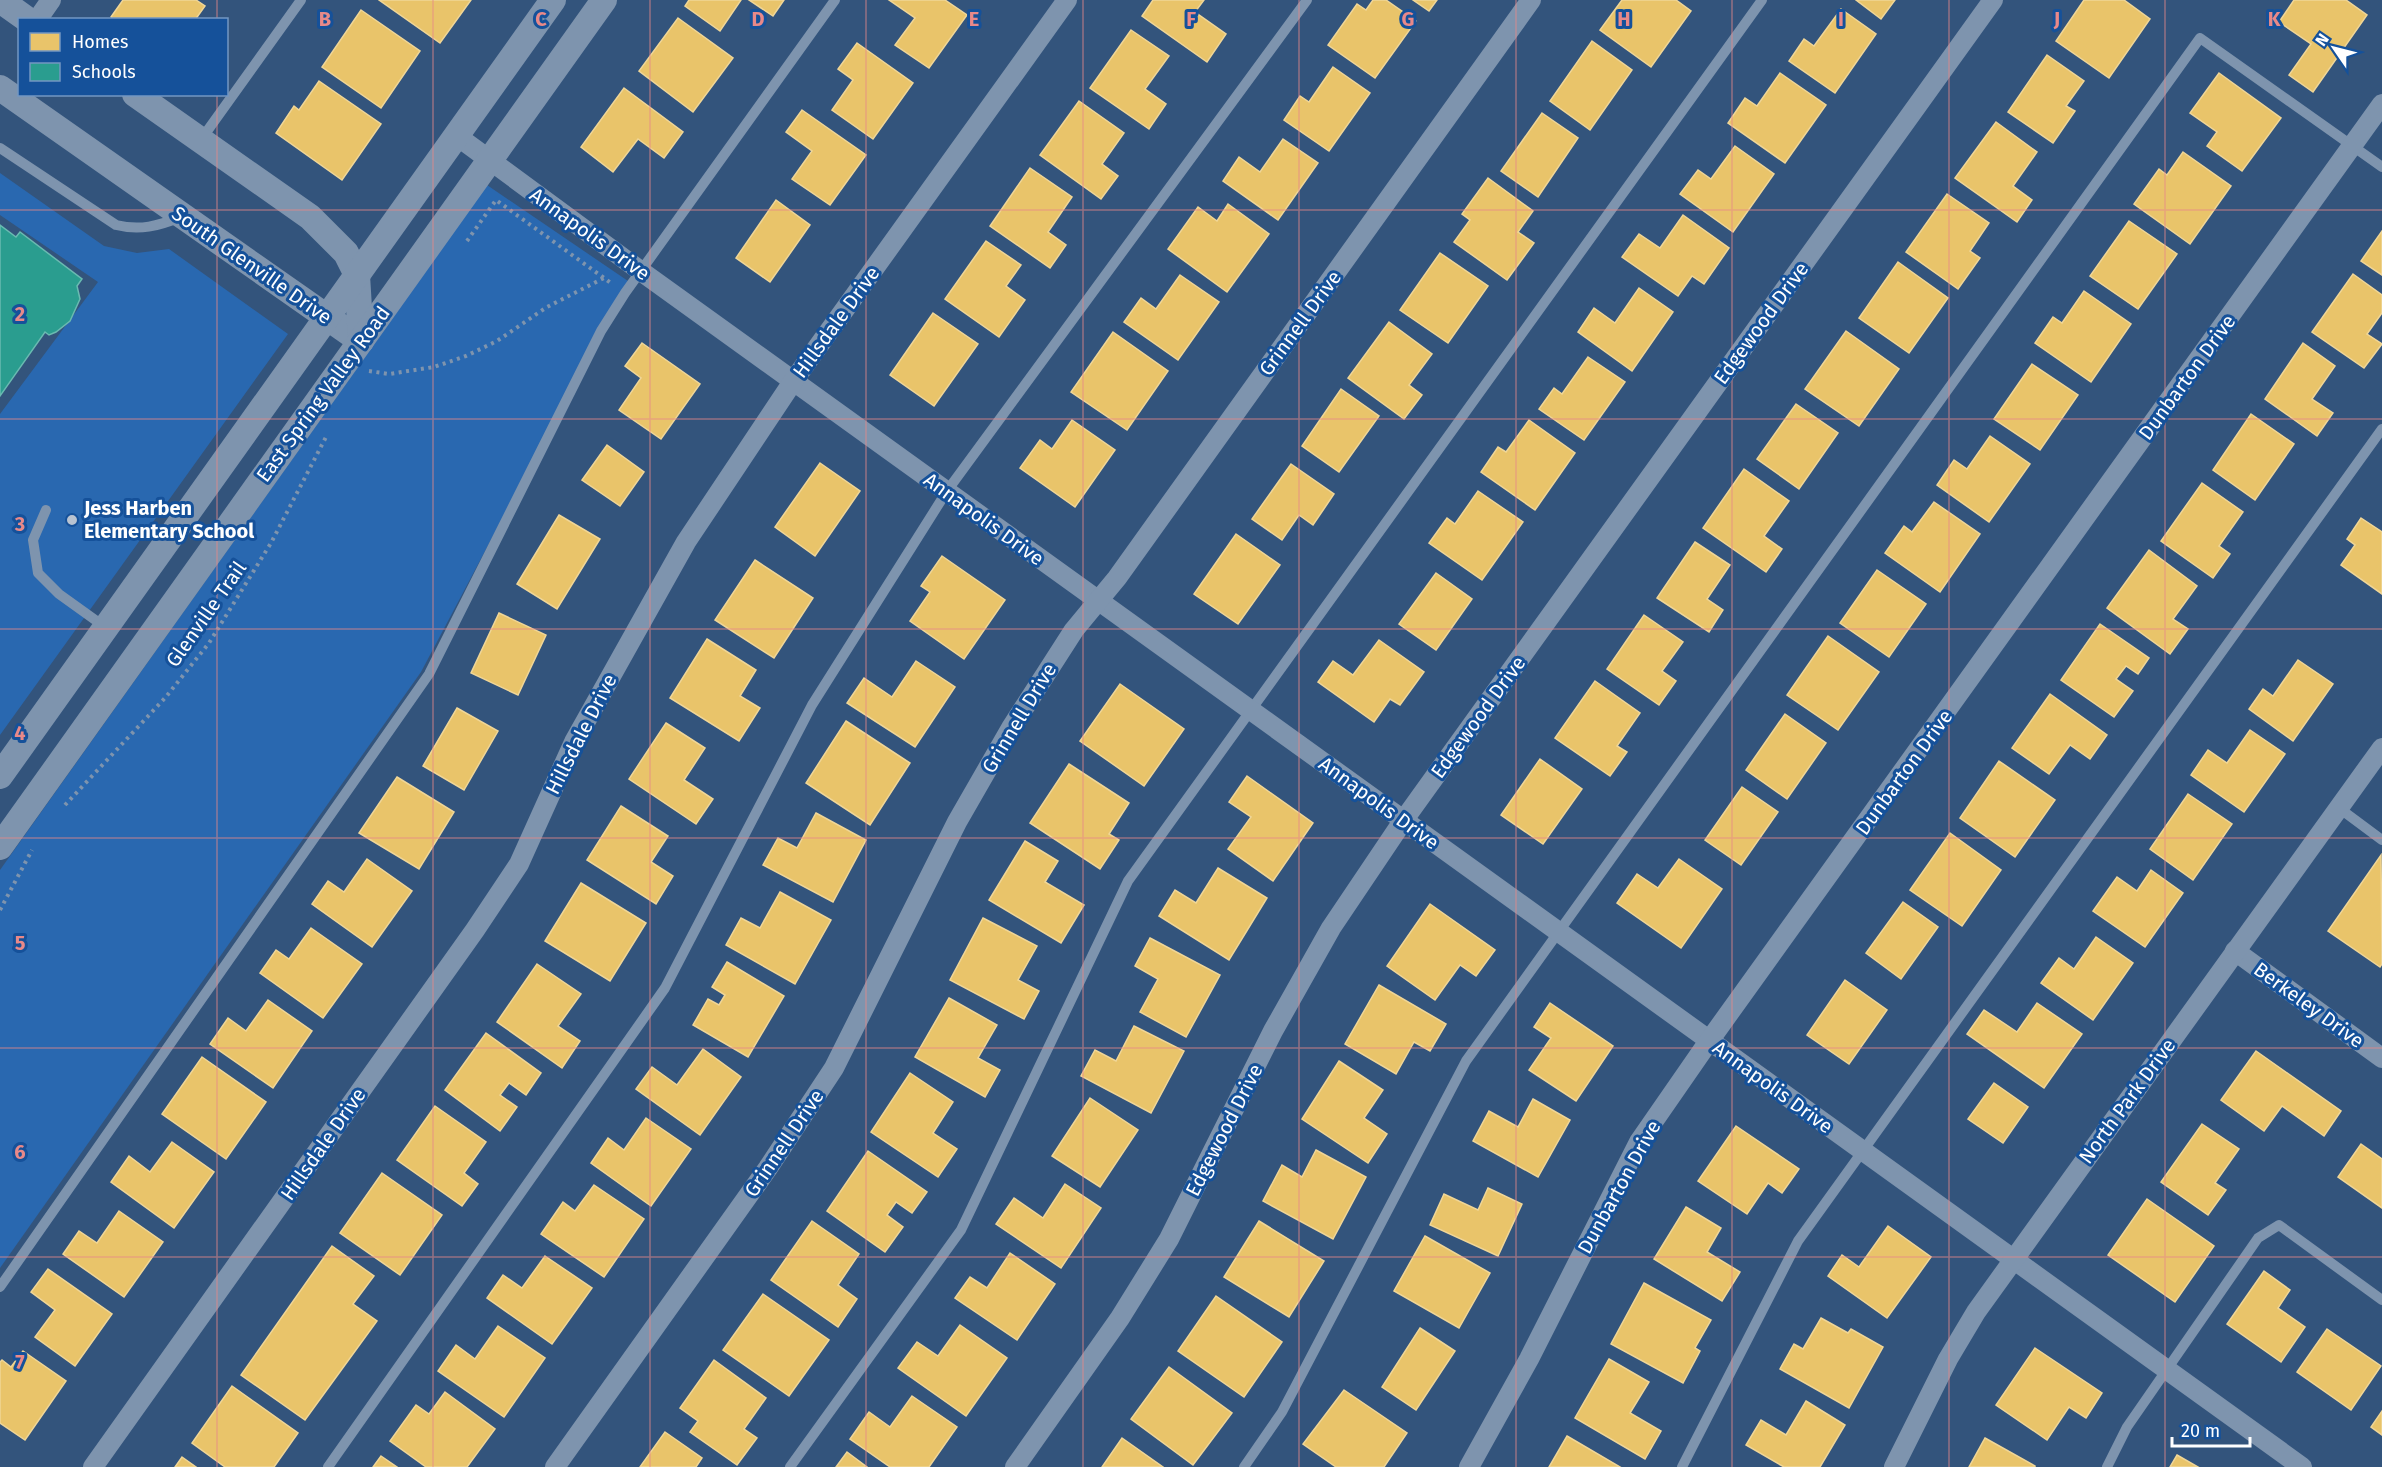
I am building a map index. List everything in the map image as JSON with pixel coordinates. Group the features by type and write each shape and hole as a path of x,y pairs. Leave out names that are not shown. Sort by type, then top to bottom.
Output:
{"street":[{"path":"0,0 25,18"},
{"path":"39,18 51,0"},
{"name":"East Spring Valley Road","path":"0,776 553,0"},
{"name":"East Spring Valley Road","path":"0,847 604,0"},
{"name":"Hillsdale Drive","path":"93,1467 475,930 519,864 573,742 686,542 794,380 1067,0"},
{"name":"Grinnell Drive","path":"555,1467 768,1168 834,1068 957,822 1011,728 1074,630 1117,578 1531,0"},
{"name":"Edgewood Drive","path":"1015,1467 1120,1318 1169,1239 1273,1031 1331,928 1403,821 1993,0"},
{"name":"South Glenville Drive","path":"0,88 361,341"},
{"name":"South Glenville Drive","path":"138,96 310,217 346,253 357,275 361,341"},
{"name":"Dunbarton Drive","path":"1469,1467 1529,1359 1639,1142 1709,1041 2382,104"},
{"name":"Annapolis Drive","path":"457,136 1097,601 2302,1467"},
{"name":"North Park Drive","path":"1894,1467 1948,1359 2012,1260 2382,748"},
{"name":"Berkeley Drive","path":"2235,951 2382,1059"}],"lane":[{"path":"200,141 301,0"},
{"path":"0,1287 429,674 601,331 625,293 835,0"},
{"path":"328,1467 664,988 812,705 947,491 1306,0"},
{"path":"790,1467 961,1230 1128,881 1762,0"},
{"path":"1244,1467 1282,1412 1466,1061 1557,931 2200,38 2382,167"},
{"path":"0,148 116,225 135,230 156,226 182,216"},
{"path":"1682,1467 1798,1241 2382,429"},
{"path":"46,510 33,540 38,573 59,594 105,627"},
{"path":"2339,808 2382,840"},
{"path":"2107,1467 2127,1427 2258,1238 2278,1225 2382,1300"}],"path":[{"path":"462,248 496,200 625,293"},
{"path":"371,373 389,374 434,367 466,356 496,341 547,307 604,278"},
{"path":"365,382 378,363"},
{"name":"Glenville Trail","path":"61,809 76,790 165,698 209,643 271,543 328,435"},
{"path":"0,910 34,847"}],"shaded area":[{"name":"Jess Harben Elementary School","path":"0,173 104,246 137,253 169,249 288,334 0,735 0,414 98,282 0,215"},
{"path":"487,185 628,281 421,672 0,1268 0,870"}],"building: Homes":[{"path":"123,0 196,0 205,6 196,18 111,17"},
{"path":"379,0 471,0 440,43"},
{"path":"689,0 741,0 720,31 685,6"},
{"path":"749,0 784,0 773,16"},
{"path":"889,0 945,0 967,15 929,68 895,45 915,18"},
{"path":"1153,0 1204,0 1195,12 1226,34 1207,62 1142,16"},
{"path":"1373,0 1386,0 1416,21 1375,78 1328,45 1357,4 1366,10"},
{"path":"1413,0 1437,0 1429,11"},
{"path":"1622,0 1676,0 1691,11 1651,67 1600,30"},
{"path":"1856,0 1895,0 1881,19"},
{"path":"2084,0 2124,0 2150,19 2109,78 2056,41"},
{"path":"2294,0 2346,0 2367,15 2313,92 2289,75 2311,44 2279,22"},
{"path":"1841,9 1876,34 1835,93 1789,61 1804,39 1814,46"},
{"path":"361,10 420,51 381,108 322,67"},
{"path":"678,18 733,58 693,112 639,71"},
{"path":"1131,30 1169,56 1145,89 1166,104 1149,129 1090,88"},
{"path":"1592,41 1632,70 1590,130 1550,101"},
{"path":"857,43 913,83 873,139 832,110 853,80 838,69"},
{"path":"2047,55 2084,81 2066,106 2075,111 2053,143 2008,112"},
{"path":"1333,67 1370,93 1329,151 1284,120 1300,96 1309,102"},
{"path":"1780,73 1826,105 1785,163 1728,123 1745,98 1757,106"},
{"path":"2219,73 2281,118 2242,171 2207,146 2217,132 2190,113"},
{"path":"319,81 381,124 342,180 276,133 294,106 299,110"},
{"path":"624,88 683,132 664,158 638,139 613,172 581,147"},
{"path":"1079,101 1124,133 1102,164 1118,176 1101,199 1040,155"},
{"path":"802,110 866,155 830,205 792,179 812,151 786,132"},
{"path":"1542,113 1578,138 1538,197 1501,171"},
{"path":"1996,122 2037,152 2013,186 2032,200 2017,222 1955,178"},
{"path":"1283,139 1318,163 1278,220 1223,181 1239,157 1260,172"},
{"path":"1735,146 1774,174 1733,232 1680,194 1698,170 1711,179"},
{"path":"2183,152 2231,186 2190,244 2134,204 2159,169 2167,175"},
{"path":"1030,168 1072,197 1048,232 1066,245 1050,268 990,226"},
{"path":"1488,178 1533,211 1518,232 1534,243 1507,280 1454,242 1470,220 1462,214"},
{"path":"1947,194 1989,223 1970,251 1980,258 1958,289 1906,252"},
{"path":"776,200 810,225 770,282 736,258"},
{"path":"1228,204 1269,234 1227,292 1168,249 1198,207 1217,221"},
{"path":"1683,215 1729,248 1704,284 1692,276 1678,296 1622,257 1639,234 1660,248"},
{"path":"2129,221 2177,254 2138,309 2090,276"},
{"path":"2382,231 2382,275 2361,261"},
{"path":"986,241 1021,265 1006,286 1025,300 999,337 945,299"},
{"path":"1440,253 1488,286 1448,343 1400,310"},
{"path":"1898,262 1948,298 1909,353 1859,318"},
{"path":"2353,274 2382,295 2382,313 2367,334 2382,344 2364,368 2312,332"},
{"path":"1180,275 1219,302 1178,360 1124,322 1141,298 1156,309"},
{"path":"1639,288 1673,312 1632,371 1578,332 1594,308 1615,323"},
{"path":"2084,291 2131,324 2091,382 2035,343 2053,317 2062,323"},
{"path":"933,313 978,344 934,406 890,375"},
{"path":"1389,322 1432,354 1409,385 1422,395 1404,419 1348,378"},
{"path":"1846,331 1899,369 1859,426 1805,389"},
{"path":"1113,332 1168,371 1127,430 1071,392"},
{"path":"642,343 700,384 661,439 619,410 641,378 625,366"},
{"path":"2303,343 2335,366 2312,399 2333,413 2317,436 2265,399"},
{"path":"1588,357 1625,382 1584,440 1539,409 1554,388 1562,394"},
{"path":"2032,364 2078,395 2040,450 1994,419"},
{"path":"1341,389 1379,416 1339,472 1302,446"},
{"path":"1796,404 1838,433 1799,489 1757,459"},
{"path":"2251,414 2294,444 2255,500 2213,470"},
{"path":"1072,420 1115,450 1075,507 1020,468 1040,440 1052,449"},
{"path":"1529,420 1575,453 1535,510 1481,472 1498,447 1506,452"},
{"path":"1990,436 2030,464 1989,522 1937,485 1954,460 1967,469"},
{"path":"607,445 644,472 620,506 582,480"},
{"path":"820,463 860,491 815,556 775,527"},
{"path":"1291,464 1334,494 1313,525 1299,515 1282,540 1252,519"},
{"path":"1744,469 1789,501 1764,536 1782,549 1766,572 1703,528"},
{"path":"2202,483 2243,512 2219,546 2230,554 2213,578 2161,541"},
{"path":"1478,491 1523,522 1482,580 1429,543 1447,518 1455,524"},
{"path":"1934,502 1980,534 1940,592 1885,553 1904,526 1912,532"},
{"path":"559,515 600,539 557,609 517,584"},
{"path":"2361,518 2382,532 2382,594 2341,565 2355,545 2347,539"},
{"path":"1236,534 1280,565 1238,624 1194,594"},
{"path":"1695,542 1730,565 1707,599 1723,610 1709,632 1657,598"},
{"path":"2149,550 2197,586 2173,619 2188,629 2170,654 2107,608"},
{"path":"942,556 1005,600 964,659 910,621 930,592 921,586"},
{"path":"755,560 813,598 774,658 715,620"},
{"path":"1877,570 1926,604 1889,657 1840,623"},
{"path":"1436,573 1472,599 1436,650 1399,624"},
{"path":"499,613 546,635 518,695 471,673"},
{"path":"1644,615 1683,642 1662,671 1676,681 1659,705 1607,669"},
{"path":"2100,624 2149,658 2138,674 2126,666 2116,679 2133,691 2114,717 2061,680"},
{"path":"1828,636 1879,672 1838,730 1787,695"},
{"path":"707,639 756,670 740,696 760,708 739,741 670,698"},
{"path":"1379,640 1424,672 1400,705 1390,699 1374,722 1318,682 1333,661 1353,675"},
{"path":"2298,660 2333,684 2293,741 2249,709 2263,689 2273,696"},
{"path":"916,661 955,687 915,747 847,703 864,678 892,697"},
{"path":"1595,681 1640,713 1617,746 1627,752 1610,776 1555,738"},
{"path":"1120,684 1184,729 1144,786 1080,741"},
{"path":"2050,694 2107,735 2090,759 2070,745 2049,774 2012,748"},
{"path":"457,708 498,731 464,790 423,766"},
{"path":"1785,714 1826,743 1787,799 1746,770"},
{"path":"846,721 910,763 870,825 806,783"},
{"path":"666,723 705,748 684,780 713,799 696,824 629,779"},
{"path":"2250,730 2285,754 2244,812 2191,775 2208,750 2227,763"},
{"path":"1540,759 1582,789 1543,844 1501,815"},
{"path":"1999,761 2055,800 2015,857 1960,818"},
{"path":"1069,764 1129,803 1109,834 1119,840 1100,869 1030,823"},
{"path":"1247,776 1313,823 1273,881 1228,849 1251,817 1229,802"},
{"path":"397,777 454,812 419,869 359,833"},
{"path":"1742,787 1778,812 1741,865 1705,840"},
{"path":"2188,794 2232,824 2193,880 2150,849"},
{"path":"621,806 668,836 651,862 673,876 656,904 587,860"},
{"path":"816,813 866,840 833,902 763,865 778,838 797,848"},
{"path":"1950,833 2001,870 1962,926 1910,890"},
{"path":"1025,841 1058,861 1045,882 1084,905 1061,943 989,900"},
{"path":"2381,855 2382,964 2380,967 2328,931"},
{"path":"367,859 412,891 372,947 312,904 328,881 344,892"},
{"path":"1679,859 1722,889 1681,948 1617,903 1637,874 1658,888"},
{"path":"1218,868 1267,898 1229,960 1159,916 1175,890 1196,903"},
{"path":"2151,870 2183,893 2145,947 2093,911 2117,877 2137,891"},
{"path":"581,883 646,923 610,981 545,941"},
{"path":"780,892 831,920 795,984 726,945 741,918 760,928"},
{"path":"1903,902 1938,927 1901,979 1866,953"},
{"path":"1430,904 1495,950 1476,976 1460,965 1435,1000 1387,966"},
{"path":"983,918 1037,946 1018,980 1039,991 1024,1019 950,980"},
{"path":"311,928 362,964 323,1018 260,973 276,950 289,959"},
{"path":"2096,937 2133,963 2093,1020 2041,983 2059,958 2074,969"},
{"path":"1150,938 1220,975 1186,1037 1140,1012 1158,979 1135,966"},
{"path":"727,962 784,996 748,1057 693,1025 708,999 719,1005 725,995 712,987"},
{"path":"537,964 581,994 558,1026 580,1041 562,1068 497,1022"},
{"path":"1845,980 1887,1010 1849,1064 1807,1035"},
{"path":"1379,985 1446,1024 1430,1051 1414,1042 1396,1074 1345,1044"},
{"path":"949,998 997,1025 978,1058 1000,1070 985,1097 915,1057"},
{"path":"268,1000 312,1031 273,1088 210,1044 228,1018 246,1031"},
{"path":"1550,1003 1613,1046 1576,1101 1529,1070 1551,1038 1534,1027"},
{"path":"2037,1003 2082,1034 2044,1088 1967,1034 1984,1010 2017,1032"},
{"path":"1134,1026 1184,1051 1151,1113 1081,1076 1095,1050 1116,1061"},
{"path":"486,1033 541,1073 526,1095 509,1083 500,1095 517,1107 500,1131 445,1090"},
{"path":"703,1049 741,1077 700,1135 636,1089 652,1067 677,1085"},
{"path":"2256,1051 2341,1111 2324,1136 2282,1106 2264,1131 2221,1100"},
{"path":"202,1057 266,1102 226,1159 162,1114"},
{"path":"1339,1061 1383,1090 1364,1118 1387,1134 1368,1163 1302,1119"},
{"path":"910,1073 953,1102 933,1133 957,1149 938,1177 871,1132"},
{"path":"1994,1083 2028,1107 2003,1143 1968,1119"},
{"path":"1090,1098 1138,1130 1100,1187 1052,1156"},
{"path":"1533,1099 1570,1120 1538,1177 1473,1141 1489,1111 1518,1127"},
{"path":"435,1106 486,1142 464,1173 478,1184 462,1206 397,1160"},
{"path":"646,1118 691,1149 651,1206 591,1163 608,1138 624,1150"},
{"path":"2202,1124 2239,1149 2215,1183 2226,1190 2208,1215 2161,1182"},
{"path":"1736,1126 1799,1169 1782,1193 1768,1183 1747,1214 1698,1181"},
{"path":"172,1142 214,1172 174,1228 111,1182 129,1156 150,1172"},
{"path":"2361,1144 2382,1159 2382,1208 2338,1177"},
{"path":"1316,1150 1366,1177 1333,1239 1263,1201 1282,1165 1302,1177"},
{"path":"868,1151 927,1192 912,1213 896,1202 887,1215 903,1227 885,1252 827,1211"},
{"path":"382,1173 442,1215 400,1275 340,1233"},
{"path":"1065,1184 1101,1208 1061,1268 996,1224 1014,1198 1043,1218"},
{"path":"594,1185 644,1219 604,1277 541,1234 563,1202 575,1211"},
{"path":"1488,1188 1522,1204 1498,1256 1430,1225 1444,1194 1478,1210"},
{"path":"2147,1199 2214,1246 2175,1302 2108,1255"},
{"path":"1686,1207 1721,1228 1707,1252 1740,1272 1722,1301 1654,1259"},
{"path":"119,1211 163,1242 124,1297 63,1254 79,1231 97,1243"},
{"path":"812,1221 859,1254 838,1285 857,1299 838,1327 771,1280"},
{"path":"1259,1221 1324,1261 1289,1317 1224,1277"},
{"path":"1888,1226 1931,1257 1887,1318 1828,1276 1842,1255 1859,1267"},
{"path":"1425,1236 1490,1273 1459,1328 1394,1291"},
{"path":"332,1246 374,1276 353,1304 377,1321 305,1420 241,1375"},
{"path":"1010,1253 1055,1284 1017,1340 955,1298 970,1277 987,1288"},
{"path":"545,1256 592,1288 552,1344 487,1298 503,1275 522,1288"},
{"path":"48,1269 112,1314 75,1366 35,1337 55,1310 31,1292"},
{"path":"2264,1271 2290,1290 2278,1308 2305,1327 2281,1362 2227,1324"},
{"path":"1644,1283 1711,1320 1695,1348 1700,1351 1683,1383 1611,1344"},
{"path":"763,1294 829,1340 789,1396 723,1350"},
{"path":"1216,1296 1282,1342 1244,1397 1178,1351"},
{"path":"1821,1318 1848,1333 1851,1329 1883,1347 1849,1408 1780,1369 1794,1344 1803,1349"},
{"path":"960,1325 1007,1358 966,1416 898,1368 917,1342 938,1356"},
{"path":"498,1326 545,1358 504,1417 438,1371 456,1345 475,1359"},
{"path":"1420,1328 1455,1351 1416,1410 1382,1387"},
{"path":"2327,1329 2381,1366 2351,1410 2297,1372"},
{"path":"2035,1348 2102,1393 2086,1418 2069,1407 2047,1440 1996,1405"},
{"path":"23,1351 66,1381 25,1440 0,1423 0,1362 2,1360 11,1367"},
{"path":"1609,1359 1649,1382 1630,1413 1661,1431 1645,1459 1575,1418"},
{"path":"714,1360 766,1398 744,1429 757,1438 737,1465 690,1432 698,1421 680,1408"},
{"path":"1169,1367 1232,1413 1193,1465 1131,1419"},
{"path":"232,1386 298,1433 274,1467 225,1467 192,1443"},
{"path":"1344,1390 1407,1433 1384,1467 1336,1467 1303,1444"},
{"path":"445,1392 495,1429 467,1467 426,1467 390,1441 416,1405 429,1414"},
{"path":"912,1396 957,1427 929,1467 890,1467 850,1439 869,1412 890,1427"},
{"path":"1806,1401 1845,1425 1820,1467 1784,1467 1746,1445 1761,1420 1786,1435"},
{"path":"2382,1411 2382,1435 2371,1427"},
{"path":"665,1432 702,1458 696,1467 640,1467"},
{"path":"1567,1436 1620,1467 1549,1467"},
{"path":"1122,1438 1163,1467 1102,1467"},
{"path":"1985,1438 2035,1466 2035,1467 1969,1467"},
{"path":"847,1452 867,1467 836,1467"},
{"path":"2177,1455 2198,1467 2170,1467"},
{"path":"381,1456 397,1467 373,1467"},
{"path":"182,1457 196,1467 175,1467"}],"building: Schools":[{"path":"0,225 16,237 20,232 82,279 77,286 80,299 70,321 56,332 49,335 45,332 0,396"}],"place":[{"name":"Jess Harben Elementary School","path":"72,520"}]}
